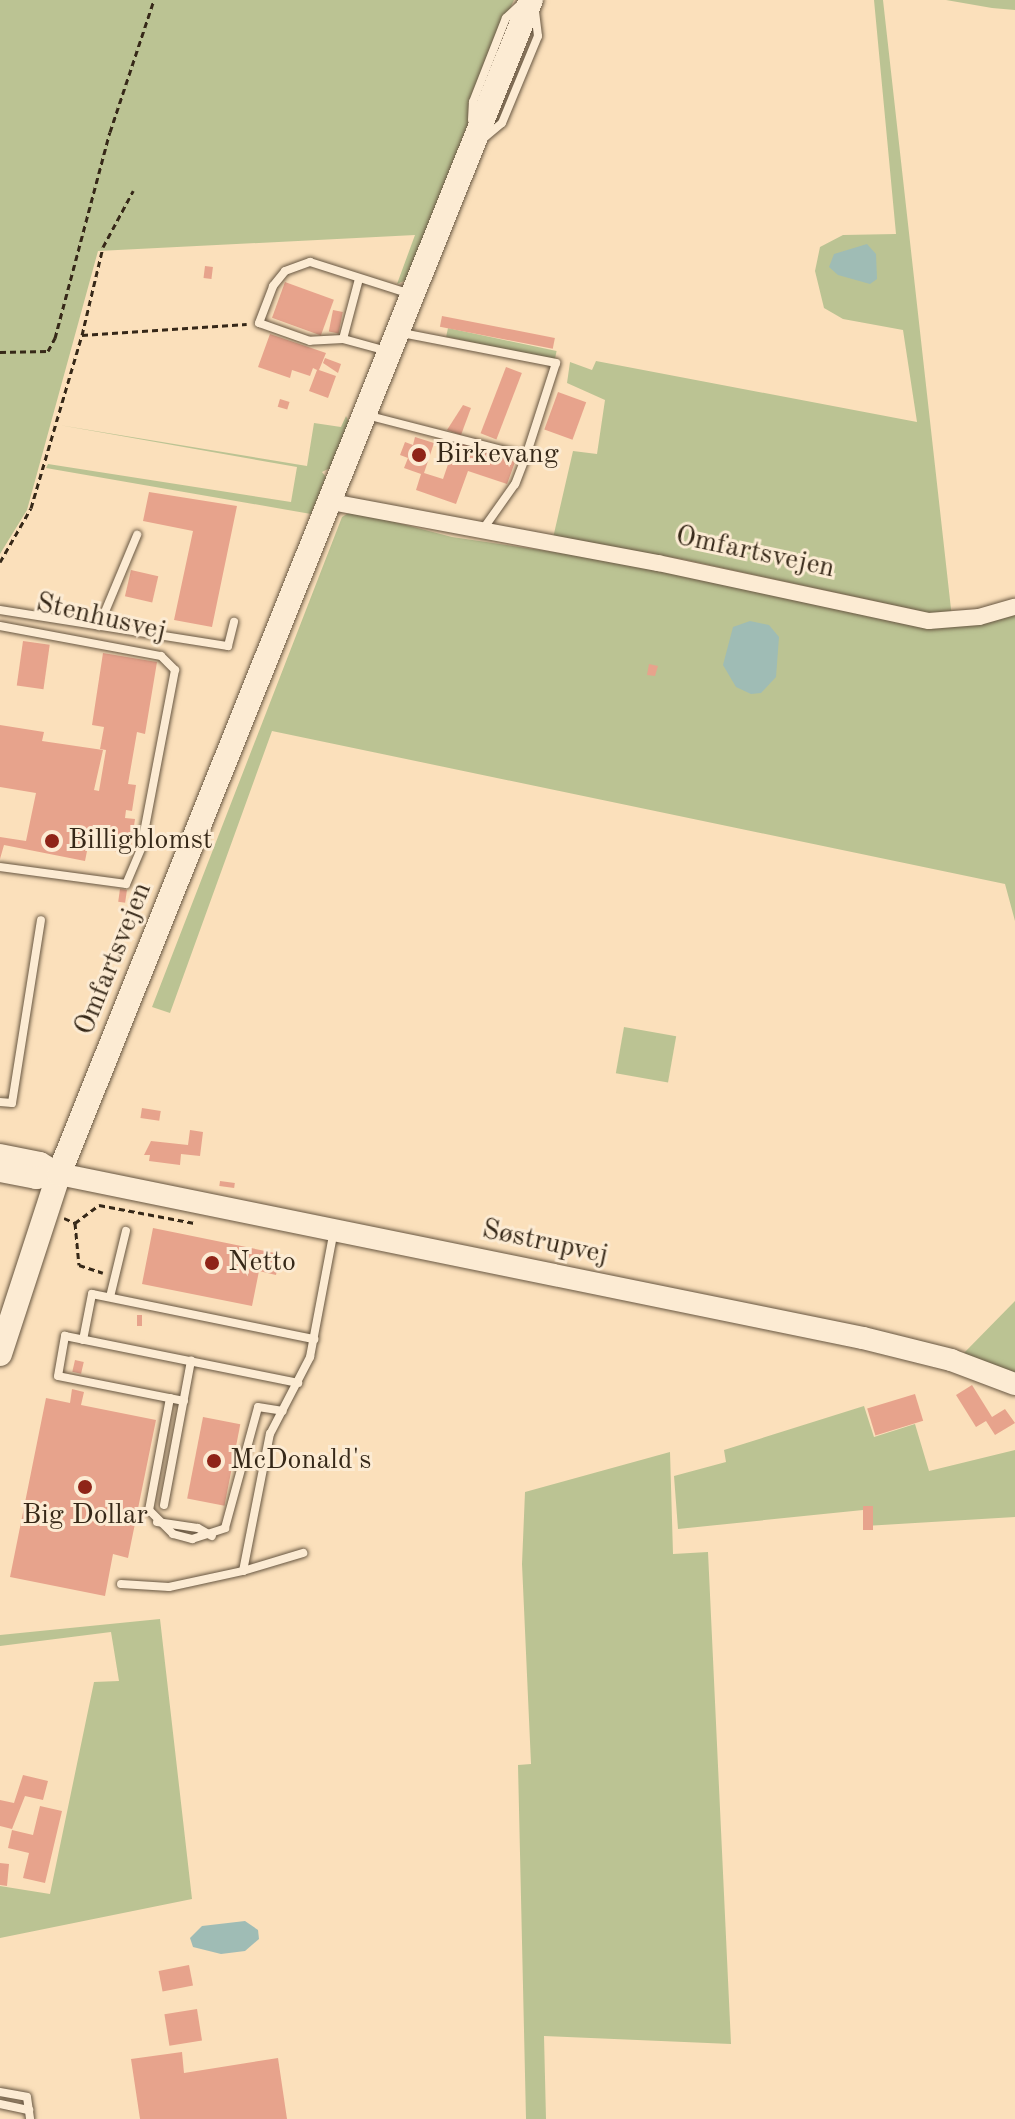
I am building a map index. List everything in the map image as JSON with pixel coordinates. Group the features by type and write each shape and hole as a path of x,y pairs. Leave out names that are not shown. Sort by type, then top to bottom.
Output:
{"main road":[{"name":"Omfartsvejen","path":"0,1354 59,1174 332,502 530,0"}],"street":[{"name":"Omfartsvejen","path":"332,502 480,533 658,563 929,621 979,617 1015,607"},
{"path":"0,1155 40,1163 59,1174"},
{"path":"0,1171 36,1178 59,1174"},
{"name":"Søstrupvej","path":"59,1174 863,1338 951,1360 1015,1384"}],"lane":[{"path":"413,295 310,262 285,271 273,286 259,323 310,341 395,342 556,363 515,484 480,533"},
{"path":"343,339 359,279"},
{"path":"366,415 526,456"},
{"path":"99,626 137,535"},
{"path":"0,610 228,646 234,622"},
{"name":"Stenhusvej","path":"0,626 161,656 175,670 141,849 126,884 0,867"},
{"path":"0,1102 12,1103 41,920"},
{"path":"243,1571 270,1434 298,1383 314,1339 334,1229"},
{"path":"110,1297 126,1231"},
{"path":"83,1340 92,1294 314,1339"},
{"path":"184,1401 58,1376 65,1336 298,1383"},
{"path":"164,1505 191,1361"},
{"path":"170,1398 149,1510 156,1522 192,1539 212,1536 225,1528 258,1407 283,1411"},
{"path":"121,1584 169,1587 243,1571 303,1553"},
{"path":"0,2092 27,2097 29,2115 0,2104"}],"path":[{"path":"0,352 48,351 55,338 110,132 154,0"},
{"path":"0,562 31,508 82,335 103,247 133,191"},
{"path":"82,335 259,323"},
{"path":"75,1223 99,1205 194,1223"},
{"path":"46,1211 75,1223"},
{"path":"75,1223 79,1265 115,1277"}],"green space":[{"path":"0,0 514,0 481,71 468,124 406,280 397,284 415,235 98,251 27,510 0,554"},
{"path":"874,0 883,0 952,618 682,559 553,538 573,451 597,454 605,400 567,383 570,362 592,370 596,361 917,422 903,330 843,319 824,308 815,271 820,247 843,235 896,234"},
{"path":"946,0 1015,0 1015,10 992,8"},
{"path":"448,328 557,351 555,360 446,337"},
{"path":"346,416 349,422 332,467 322,472 326,477 311,514 46,468 48,464 291,502 297,467 59,425 307,466 314,423 341,427"},
{"path":"352,511 452,537 662,568 889,618 1015,612 1015,921 1005,884 272,731 170,1013 152,1007 342,517"},
{"path":"624,1027 676,1036 668,1082 616,1073"},
{"path":"1015,1301 1015,1376 962,1355"},
{"path":"864,1406 874,1437 915,1424 929,1471 1015,1450 1015,1517 865,1526 863,1510 678,1529 674,1476 726,1462 724,1450"},
{"path":"670,1452 673,1554 708,1552 731,2044 544,2036 546,2119 526,2119 518,1765 531,1764 522,1564 525,1492"},
{"path":"160,1619 192,1899 0,1938 0,1886 50,1894 94,1682 119,1681 111,1632 0,1646 0,1635"}],"water":[{"path":"867,244 876,254 877,279 870,284 838,275 829,267 834,254"},
{"path":"750,621 769,625 779,637 776,677 761,693 751,694 736,687 723,665 733,627"},
{"path":"245,1921 258,1930 259,1939 245,1951 221,1954 193,1947 190,1938 202,1926"}],"building":[{"path":"205,266 213,267 211,279 204,278"},
{"path":"285,282 334,300 321,335 272,318"},
{"path":"333,310 343,312 339,334 329,332"},
{"path":"442,316 555,338 553,349 440,327"},
{"path":"270,334 326,353 319,370 336,376 328,398 309,391 317,370 313,368 310,376 292,370 290,378 258,367"},
{"path":"325,358 341,364 338,373 323,363"},
{"path":"506,367 522,373 496,439 481,433"},
{"path":"558,392 586,402 573,440 544,430"},
{"path":"280,399 290,402 287,410 278,407"},
{"path":"463,405 471,408 461,435 447,430"},
{"path":"415,437 434,443 424,473 443,479 456,441 515,462 507,484 468,471 456,504 416,490 421,474 404,468 408,458 400,455 405,442 413,445"},
{"path":"149,492 237,506 212,627 174,620 193,531 143,521"},
{"path":"131,570 158,576 152,603 125,596"},
{"path":"23,641 50,645 43,689 17,686"},
{"path":"103,653 157,662 145,734 137,732 128,784 136,785 132,811 126,810 125,818 135,819 130,854 88,846 85,861 4,845 0,859 0,837 26,841 36,793 0,787 0,725 44,732 42,741 103,750 94,790 99,791 106,750 100,749 104,727 92,725"},
{"path":"649,664 658,666 655,676 647,675"},
{"path":"120,889 127,890 125,903 118,902"},
{"path":"142,1108 161,1111 159,1121 140,1118"},
{"path":"190,1130 203,1132 200,1156 181,1154 180,1165 149,1161 150,1155 144,1155 151,1141 188,1145"},
{"path":"220,1181 235,1183 234,1188 219,1186"},
{"name":"Netto","path":"153,1228 280,1254 276,1275 259,1271 252,1306 142,1284"},
{"path":"137,1315 142,1315 142,1326 137,1326"},
{"path":"75,1360 84,1362 81,1374 72,1372"},
{"path":"972,1385 992,1417 1005,1409 1015,1423 995,1435 986,1421 976,1427 956,1395"},
{"name":"Big Dollar","path":"72,1389 84,1392 81,1405 156,1420 128,1558 113,1554 105,1596 10,1577 46,1398 70,1403"},
{"path":"915,1394 923,1421 875,1435 867,1409"},
{"name":"McDonald's","path":"203,1417 240,1424 224,1506 187,1498"},
{"path":"863,1506 873,1506 873,1530 863,1530"},
{"path":"23,1775 48,1781 43,1800 25,1796 12,1829 0,1826 0,1800 14,1803"},
{"path":"40,1806 62,1811 45,1883 23,1878 29,1853 8,1848 12,1830 33,1835"},
{"path":"0,1863 9,1864 7,1886 0,1885"},
{"path":"189,1965 193,1986 163,1992 159,1971"},
{"path":"197,2009 202,2041 169,2046 164,2014"},
{"path":"182,2052 184,2073 278,2058 287,2119 140,2119 131,2059"}],"place":[{"name":"Birkevang","path":"419,455"},
{"name":"Billigblomst","path":"52,841"},
{"name":"Netto","path":"212,1263"},
{"name":"McDonald's","path":"214,1461"},
{"name":"Big Dollar","path":"85,1487"}]}
